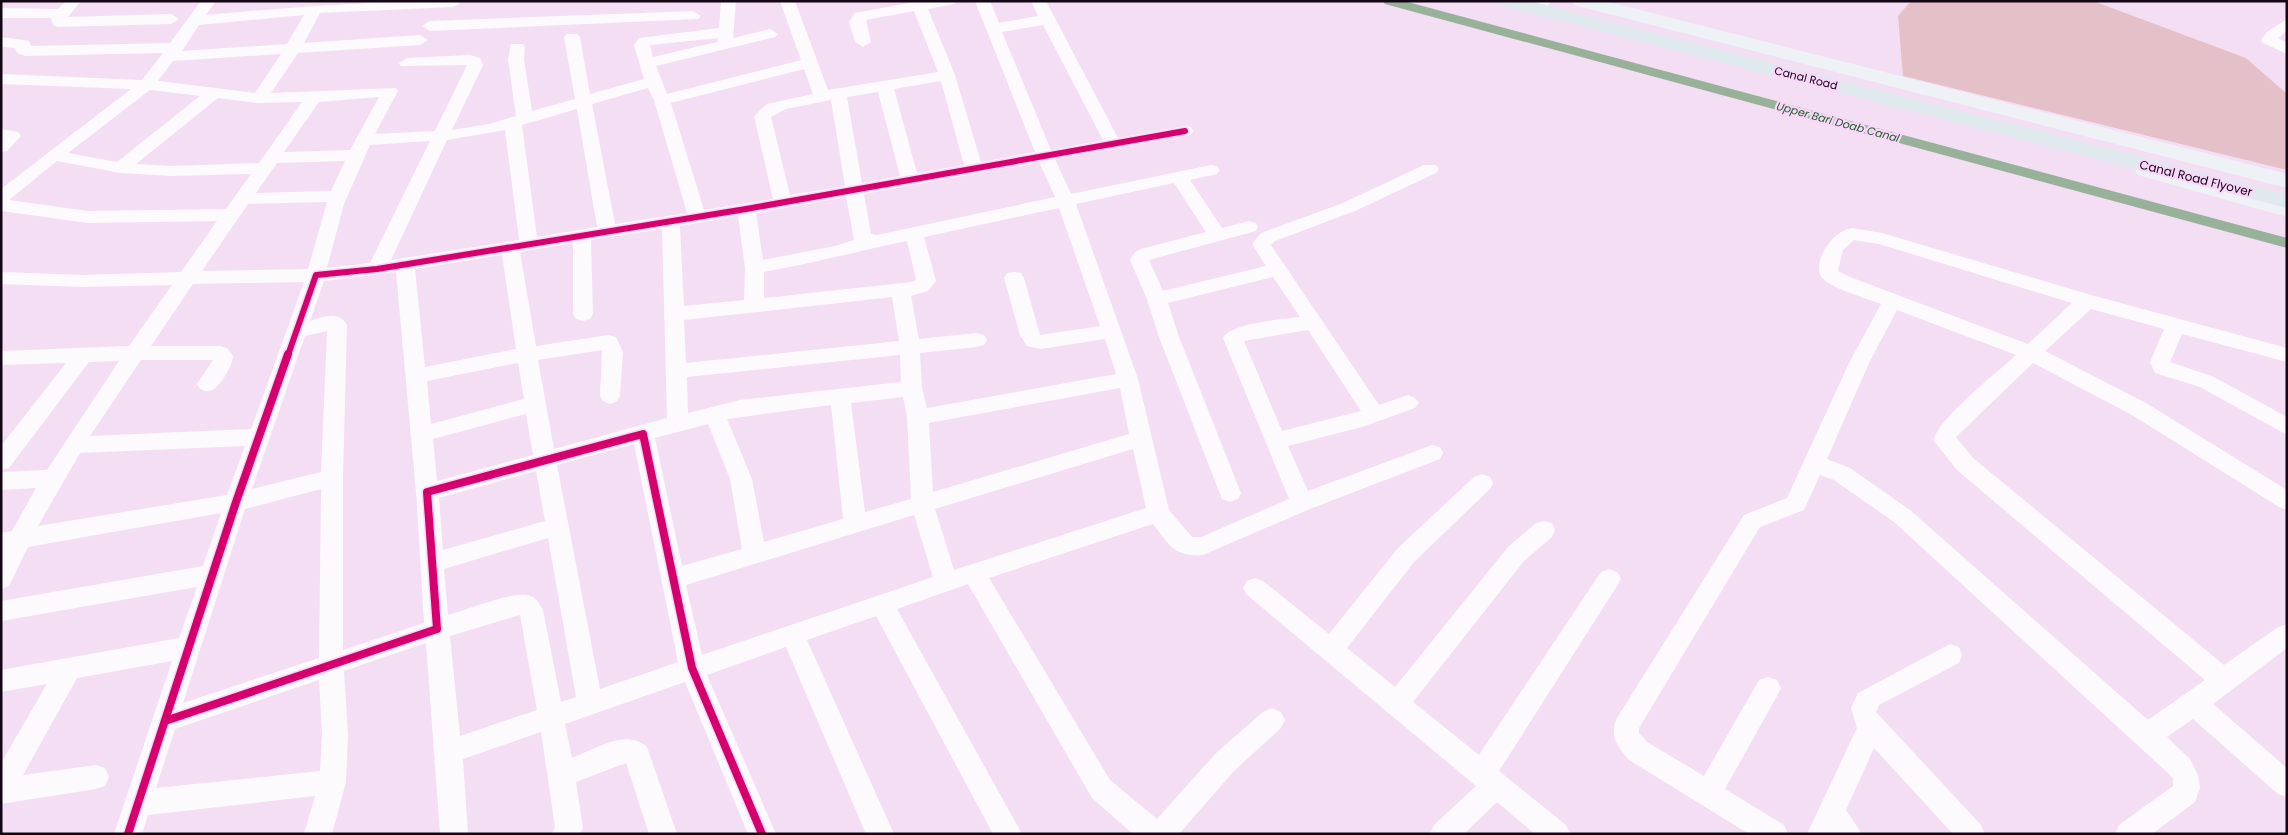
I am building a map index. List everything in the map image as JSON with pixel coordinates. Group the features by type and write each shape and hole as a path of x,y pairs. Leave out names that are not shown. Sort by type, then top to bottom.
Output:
{"main road":[{"name":"Canal Road","path":"1506,1 1542,3 2108,150"},
{"name":"Canal Road Flyover","path":"2108,150 2287,191"},
{"name":"Canal Road Flyover","path":"2108,150 2287,201"}],"street":[{"path":"74,1 62,14 58,22 62,24 171,19"},
{"path":"1,198 54,155 147,85 209,1"},
{"path":"726,39 729,1"},
{"path":"787,1 810,63 830,94 862,237 868,241"},
{"path":"863,42 857,22 860,16 949,1"},
{"path":"982,1 1045,156 1066,202 1112,331 1128,379 1158,513 1180,542 1195,547 1218,541 1302,503 1432,453"},
{"path":"1038,1 1113,144"},
{"path":"1581,1 2287,181"},
{"path":"196,21 315,9 454,2"},
{"path":"128,834 236,502 295,330 316,275 327,227 338,196 360,147 420,40 430,26 454,2"},
{"path":"919,6 947,75 974,169"},
{"path":"259,98 292,50 315,9"},
{"path":"1,13 62,14"},
{"path":"430,26 693,16"},
{"path":"993,29 1048,19"},
{"path":"2287,24 2272,35 2269,40 2287,49"},
{"path":"697,216 662,100 653,81 642,45 645,41 726,39 770,34"},
{"path":"572,38 607,232"},
{"path":"647,63 726,39"},
{"path":"1,42 23,44 23,50 25,51 172,53 292,50 420,40"},
{"path":"517,47 519,246 527,354 590,703"},
{"path":"377,269 475,65 474,61 470,60 407,64"},
{"path":"662,100 810,63"},
{"path":"783,203 762,116 766,110 830,94 947,75"},
{"path":"1,79 147,85 259,98 314,97 390,91"},
{"path":"54,155 120,168 172,171 266,163 360,147 442,135 463,134 519,121 584,100 653,81"},
{"path":"884,84 910,180"},
{"path":"120,168 213,94"},
{"path":"1,580 10,540 230,215 314,97"},
{"path":"1,278 82,281 316,275 377,269 783,203 1185,131"},
{"path":"1,134 12,136 11,140 1,147"},
{"path":"2108,150 2166,150"},
{"path":"2108,150 2150,171 2287,210"},
{"path":"1374,415 1261,244 1268,237 1349,207 1430,169"},
{"path":"755,268 838,252 868,241 877,241 1066,202 1211,170"},
{"path":"1179,178 1218,236"},
{"path":"241,199 338,196"},
{"path":"1,205 88,217 230,215"},
{"path":"746,209 752,238 755,268 754,306"},
{"path":"671,222 678,423"},
{"path":"1230,493 1168,337 1157,299 1140,258 1148,253 1249,227"},
{"path":"674,314 924,286 926,281 914,232"},
{"path":"2287,355 2087,301 1894,243 1855,234 1844,237 1836,247 1828,274 1843,282 2031,352 2139,409 2287,501"},
{"path":"582,236 583,314"},
{"path":"405,265 427,492 454,834"},
{"path":"1157,299 1277,270"},
{"path":"1014,278 1030,335 1036,342 1112,331"},
{"path":"900,290 910,346 912,388 918,417 922,504 946,582"},
{"path":"1774,834 1638,751 1626,738 1626,726 1748,527 1760,515 1789,509 1796,504 1816,464 1859,363 1893,300"},
{"path":"2087,301 1952,426 1945,436 1945,441 1965,464 2223,680"},
{"path":"295,330 325,322 334,322 336,325 332,478 331,665 335,736 333,782 318,834"},
{"path":"1302,503 1233,338 1243,333 1313,322"},
{"path":"2176,324 2160,362 2162,368 2207,382 2237,397 2287,427"},
{"path":"677,371 977,340"},
{"path":"416,376 527,354 609,342 613,352 610,396"},
{"path":"2,360 136,353 220,353 223,356 223,361 208,384"},
{"path":"1,462 83,355"},
{"path":"918,417 1128,379"},
{"path":"427,492 644,434 714,412 840,395 912,388"},
{"path":"840,395 855,524"},
{"path":"1275,441 1320,431 1408,403"},
{"path":"422,434 535,404"},
{"path":"714,412 741,479 755,554"},
{"path":"644,434 692,668 762,834"},
{"path":"74,445 258,437"},
{"path":"673,579 1142,438"},
{"path":"1816,464 1842,474 1902,516 2148,735 2186,774 2188,783 2185,793 2178,800 2129,834"},
{"path":"1,481 52,478"},
{"path":"10,540 236,502 332,478"},
{"path":"1331,650 1406,555 1482,483"},
{"path":"449,752 946,582 1158,513"},
{"path":"432,563 558,526"},
{"path":"1397,703 1516,554 1544,530"},
{"path":"974,573 1079,755 1101,789 1154,834"},
{"path":"1,611 213,574"},
{"path":"1449,832 1488,780 1609,579"},
{"path":"1255,588 1556,834"},
{"path":"882,604 1008,834"},
{"path":"165,721 437,629 517,605 526,605 531,610 562,775 569,828 566,834"},
{"path":"792,634 880,834"},
{"path":"2148,735 2194,704 2223,680 2287,634"},
{"path":"1,681 189,646"},
{"path":"1950,655 1870,696 1864,702 1863,710 1864,717 1871,726 1971,834"},
{"path":"1,790 69,669"},
{"path":"1708,794 1768,688"},
{"path":"2194,704 2287,785"},
{"path":"1161,834 1225,762 1272,720"},
{"path":"1848,834 1825,822 1871,726"},
{"path":"562,775 621,751 631,750 638,756 663,834"},
{"path":"1,790 96,777"},
{"path":"138,803 333,782"}],"shaded area":[{"path":"1911,1 2093,1 2246,58 2287,94 2287,170 1903,76 1898,16"}],"waterway":[{"name":"Upper Bari Doab Canal","path":"1389,1 2287,243"}],"cycle path":[{"path":"128,834 236,502 316,275 377,269 746,209 1185,131"},
{"path":"165,721 437,629 427,492 643,434 692,668 762,834"}]}
